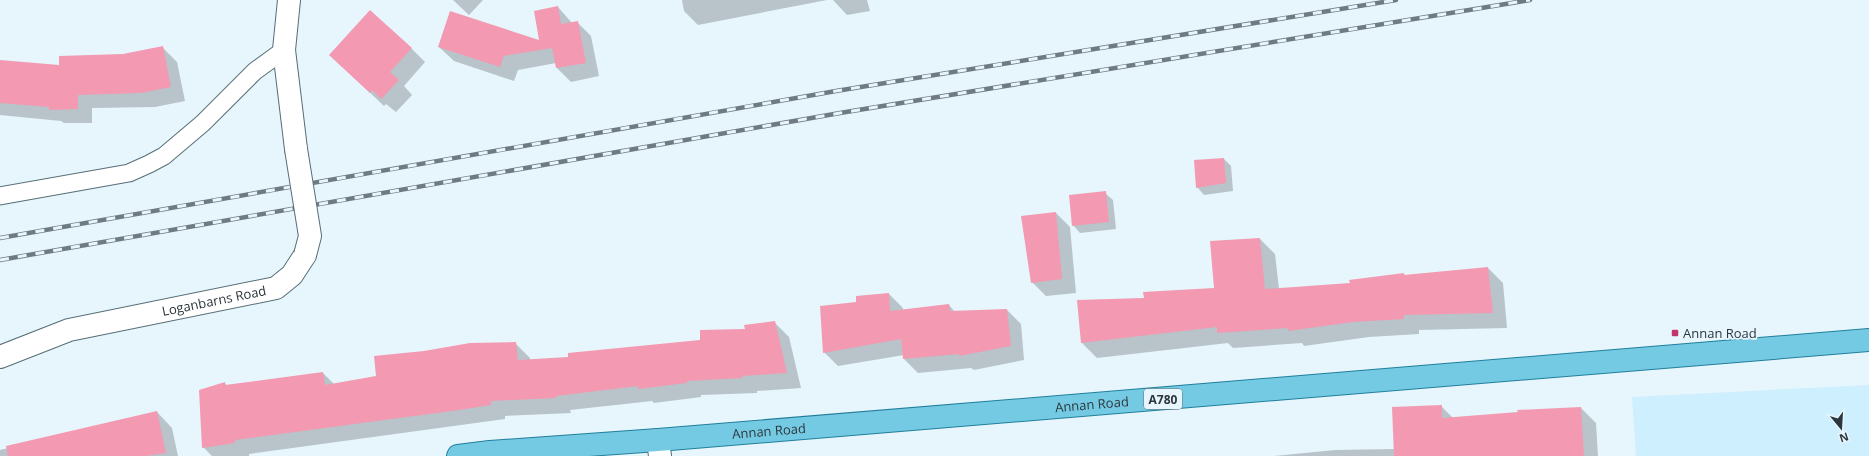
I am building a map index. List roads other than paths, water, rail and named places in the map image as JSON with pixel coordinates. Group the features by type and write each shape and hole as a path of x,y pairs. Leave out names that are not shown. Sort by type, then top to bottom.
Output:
{"main road":[{"name":"Annan Road","path":"458,456 490,452 659,448 1869,340"}],"street":[{"name":"Loganbarns Road","path":"0,357 69,330 276,288 292,275 305,255 310,236 296,149 284,50 289,0"}],"lane":[{"path":"0,196 129,173 150,164 164,156 197,128 255,71 284,50"}],"railway":[{"path":"0,238 836,91 1396,0"},
{"path":"0,260 840,113 1530,0"}],"place":[{"name":"Annan Road","path":"1675,333"}]}
